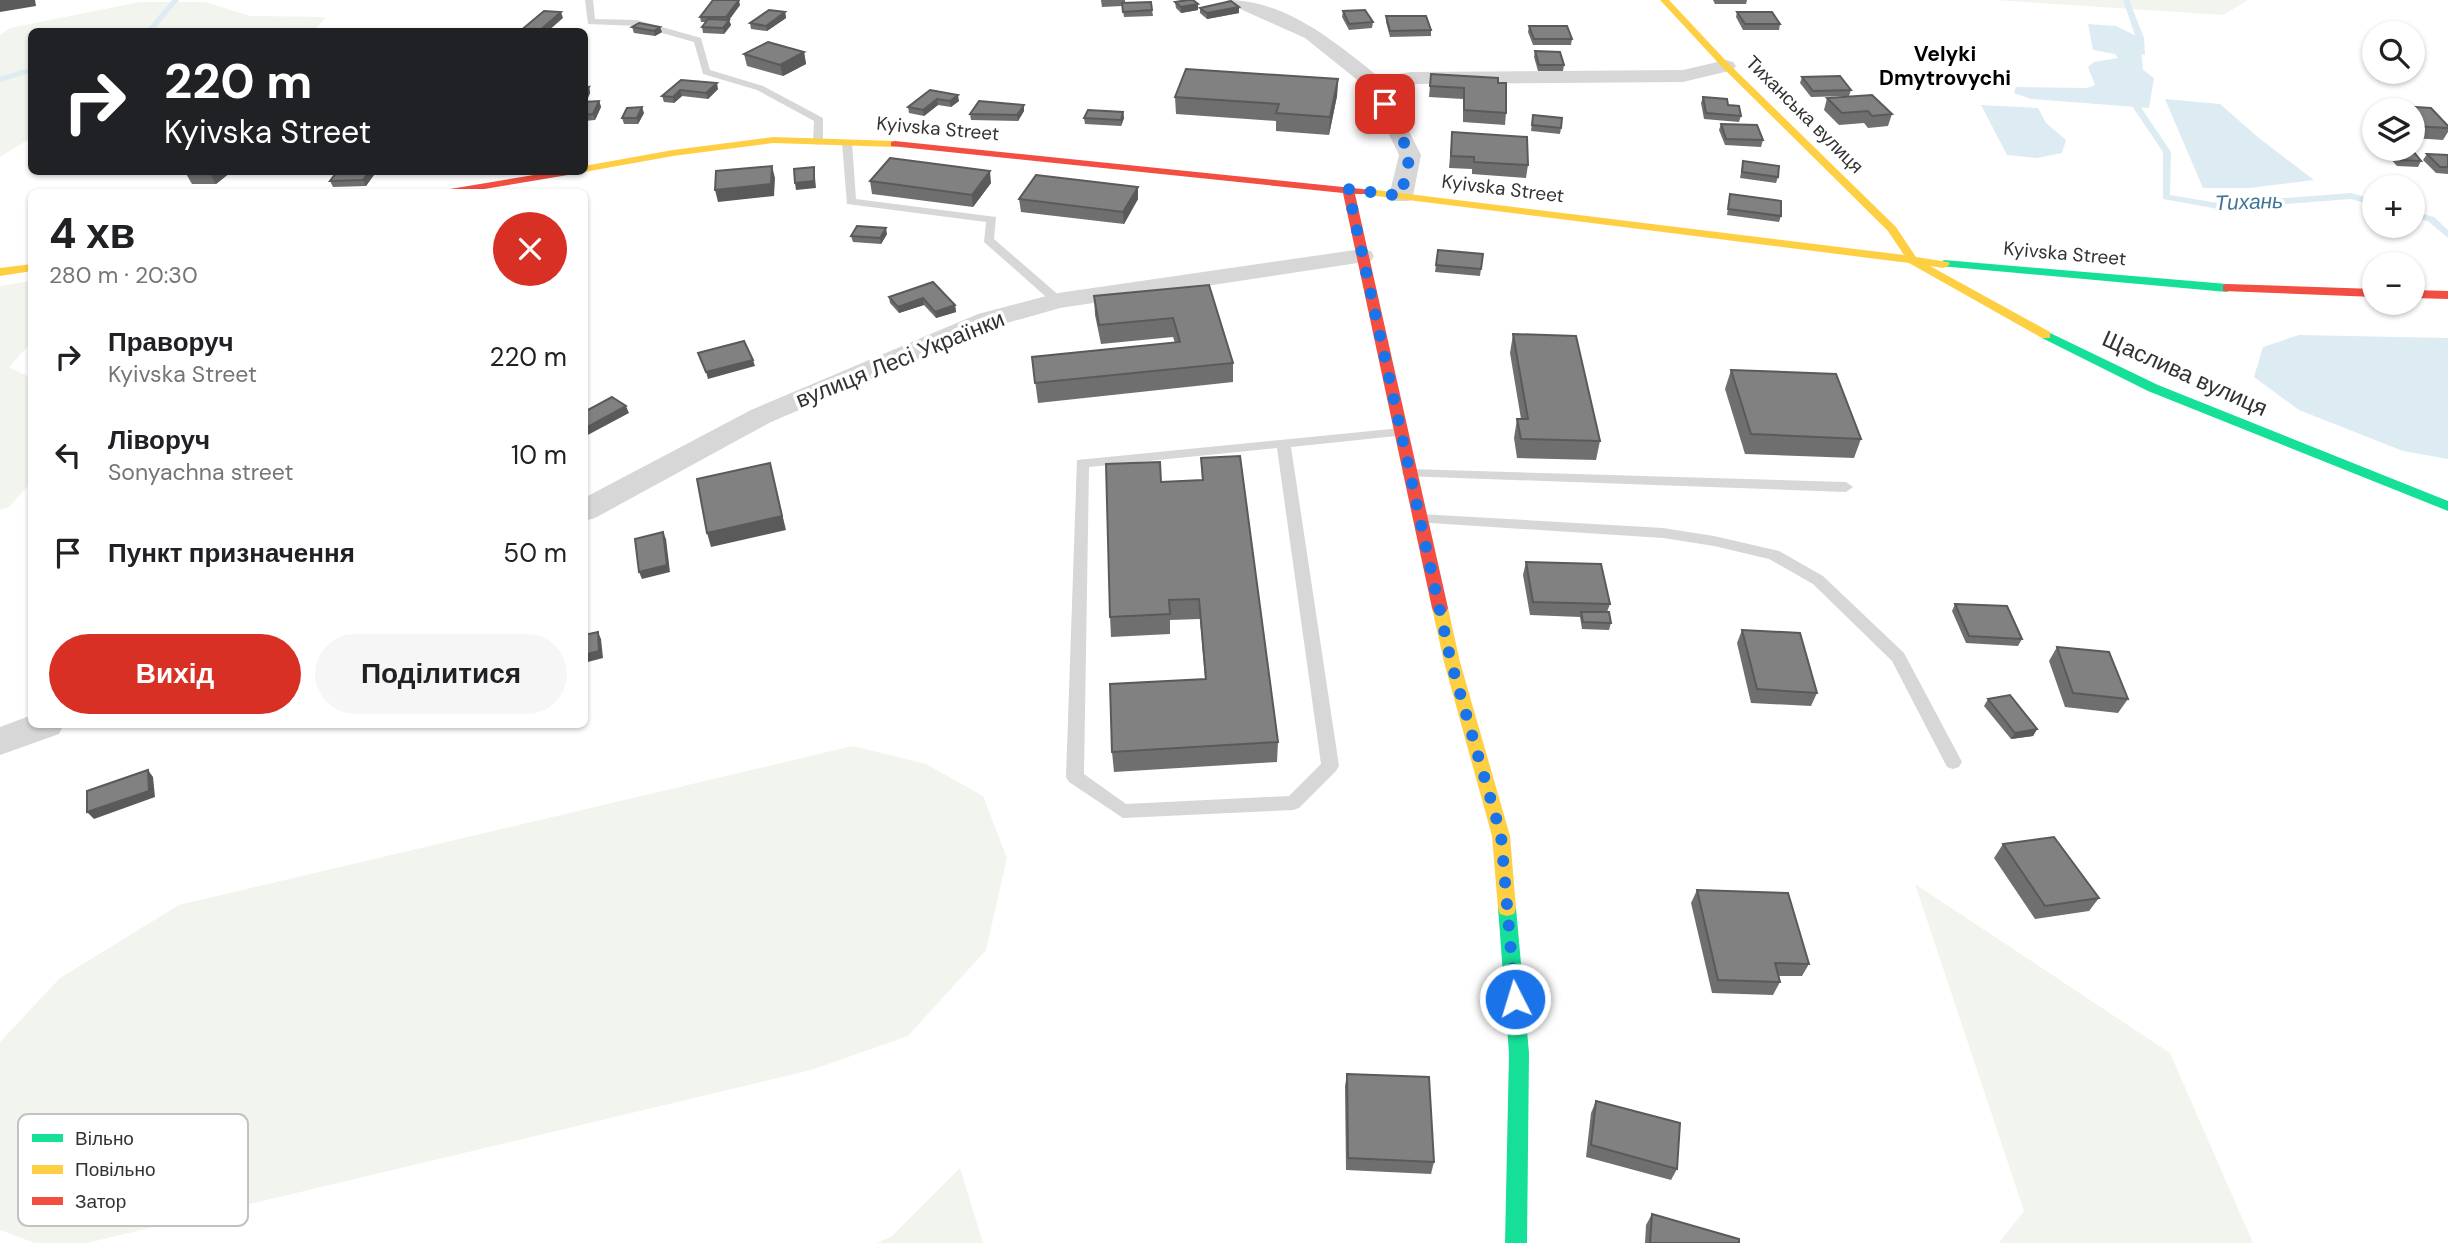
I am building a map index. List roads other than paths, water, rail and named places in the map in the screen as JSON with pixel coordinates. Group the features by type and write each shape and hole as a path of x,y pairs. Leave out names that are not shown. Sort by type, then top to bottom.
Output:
{"street":[{"path":"1236,0 1312,34 1375,84 1410,155 1401,196"},
{"name":"Тиханська вулиця","path":"1664,0 1726,66 1892,229 1913,261"},
{"path":"1375,84 1411,78 1683,76 1726,66"},
{"name":"Kyivska Street","path":"588,168 673,153 761,142 892,144 1348,189 1913,261 2227,288 2362,293"},
{"path":"468,189 550,175"},
{"path":"1348,189 1451,662 1501,835 1519,1053 1516,1243"},
{"name":"вулиця Лесі Українки","path":"588,509 761,416 987,320 1058,301 1362,256"},
{"name":"Щаслива вулиця","path":"1913,261 1992,308 2153,388 2448,506"},
{"path":"0,272 28,268"},
{"path":"2425,294 2448,295"},
{"path":"0,741 35,728"}],"lane":[{"path":"589,0 592,22 637,23 698,40 706,72 760,88 819,120 818,142"},
{"path":"847,143 852,202 992,219 988,240 1058,301"},
{"path":"1283,442 1330,766 1293,803 1123,811 1075,777 1082,463 1283,442 1401,432"},
{"path":"1409,473 1846,487"},
{"path":"1420,519 1663,533 1774,555 1818,580 1898,657 1953,762"}],"waterway":[{"name":"Тихань","path":"152,28 176,0"},
{"name":"Тихань","path":"2126,0 2140,38 2142,53"},
{"name":"Тихань","path":"0,80 28,70"},
{"name":"Тихань","path":"2139,92 2136,106 2167,152 2166,197 2218,206 2351,196 2362,199"},
{"name":"Тихань","path":"2425,217 2431,219 2448,235"}],"district":[{"name":"Velyki Dmytrovychi","path":"1945,66"}]}
